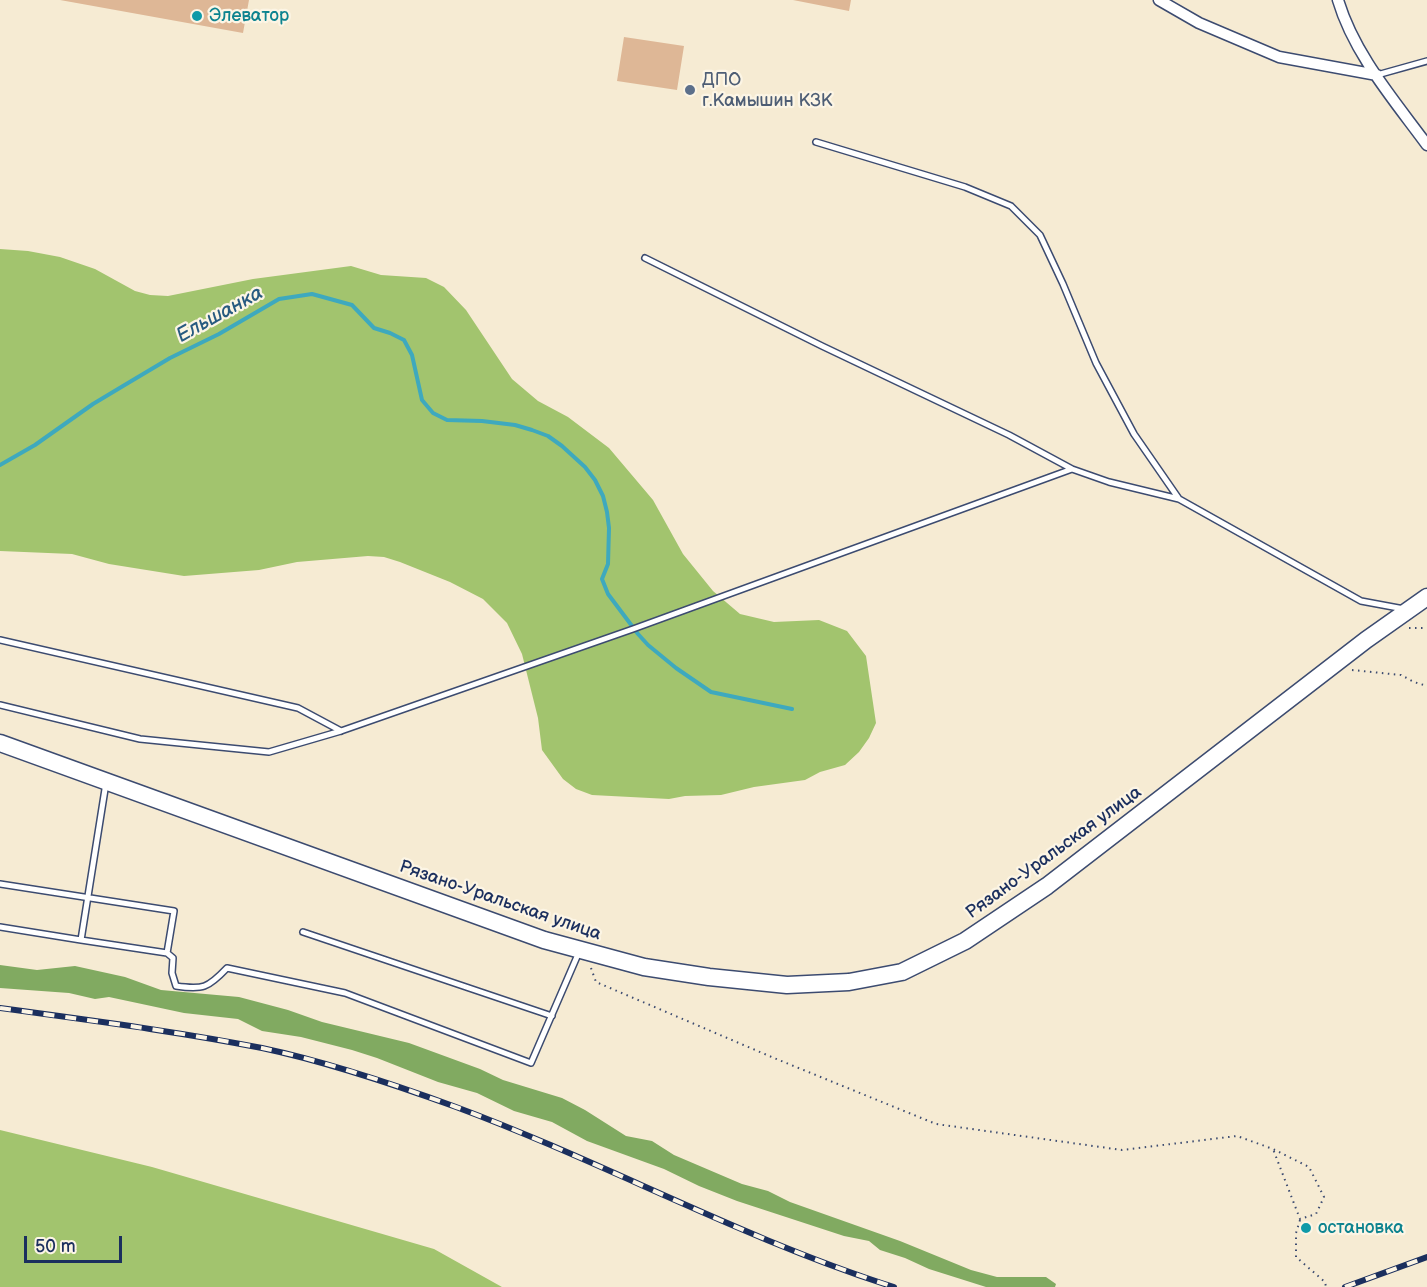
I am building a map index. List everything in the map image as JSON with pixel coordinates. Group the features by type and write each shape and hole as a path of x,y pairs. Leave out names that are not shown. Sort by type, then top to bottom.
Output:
{"main road":[{"name":"Рязано-Уральская улица","path":"0,743 544,940 582,951 644,968 787,985 849,982 902,972 965,941 1047,886 1330,668 1427,597"}],"street":[{"path":"1159,0 1199,23 1279,57 1377,75"},
{"path":"1338,0 1345,24 1377,75 1427,145"}],"lane":[{"path":"1377,75 1427,61"},
{"path":"816,142 965,187 1011,206 1040,235 1096,363 1134,434 1179,499"},
{"path":"645,258 1009,435 1072,469 1109,482 1179,499 1361,601 1408,610"},
{"path":"0,705 140,739 269,752 341,731 622,633 1072,469"},
{"path":"0,640 297,708 341,731"},
{"path":"81,940 106,781"},
{"path":"0,884 174,911 167,953"},
{"path":"0,927 167,953 173,958 172,973 176,986 197,989 215,981 227,968 345,993 531,1062 582,951"},
{"path":"303,932 552,1016"}],"path":[{"path":"1330,668 1401,675 1427,686"},
{"path":"582,951 596,982 936,1124 1122,1150 1237,1136 1273,1149 1309,1167 1324,1197 1316,1214 1300,1219"},
{"path":"1273,1149 1300,1219 1296,1233 1296,1257 1325,1282 1326,1287"}],"green space":[{"path":"0,249 60,257 95,269 135,291 150,295 168,296 253,279 351,266 381,275 426,278 444,287 466,310 512,379 538,401 568,417 609,448 653,500 683,554 713,591 740,614 774,622 819,620 847,631 866,656 876,723 869,738 859,752 845,765 820,772 805,780 754,787 721,795 669,799 592,795 576,789 563,779 542,750 538,718 522,654 507,623 483,599 450,582 384,557 368,556 297,562 259,570 184,576 109,564 72,554 0,551"},
{"path":"0,965 37,970 75,966 125,977 161,990 239,997 322,1022 409,1043 480,1069 503,1080 562,1098 626,1136 652,1141 674,1155 742,1184 768,1191 790,1202 900,1241 971,1270 997,1277 1046,1277 1056,1284 1055,1287 986,1287 880,1250 869,1241 844,1236 737,1201 664,1169 587,1141 552,1122 514,1111 477,1093 438,1082 377,1058 301,1037 262,1031 238,1019 184,1013 109,997 95,999 69,993 0,988"},
{"path":"0,1130 152,1167 434,1249 502,1287 0,1287"}],"building":[{"name":"Элеватор","path":"60,0 249,0 243,33"},
{"path":"793,0 851,0 849,11"},
{"path":"624,37 684,46 677,90 617,81"},
{"name":"остановка","path":"1310,1225 1311,1229 1302,1232 1301,1227"}],"waterway":[{"name":"Ельшанка","path":"0,465 35,445 93,404 170,358 219,334 279,299 312,294 352,305 374,328 404,340 412,355 422,400 433,413 447,420 482,421 515,425 532,430 548,436 585,467 603,496 607,512 608,564 602,579 608,594 648,645 711,692 792,709"}],"railway":[{"path":"0,1008 131,1026 262,1048 360,1074 456,1107 783,1246 894,1287"},
{"path":"1345,1287 1427,1257"}],"place":[{"name":"Элеватор","path":"197,16"},
{"name":"ДПО г.Камышин КЗК","path":"690,90"},
{"name":"остановка","path":"1306,1228"}]}
